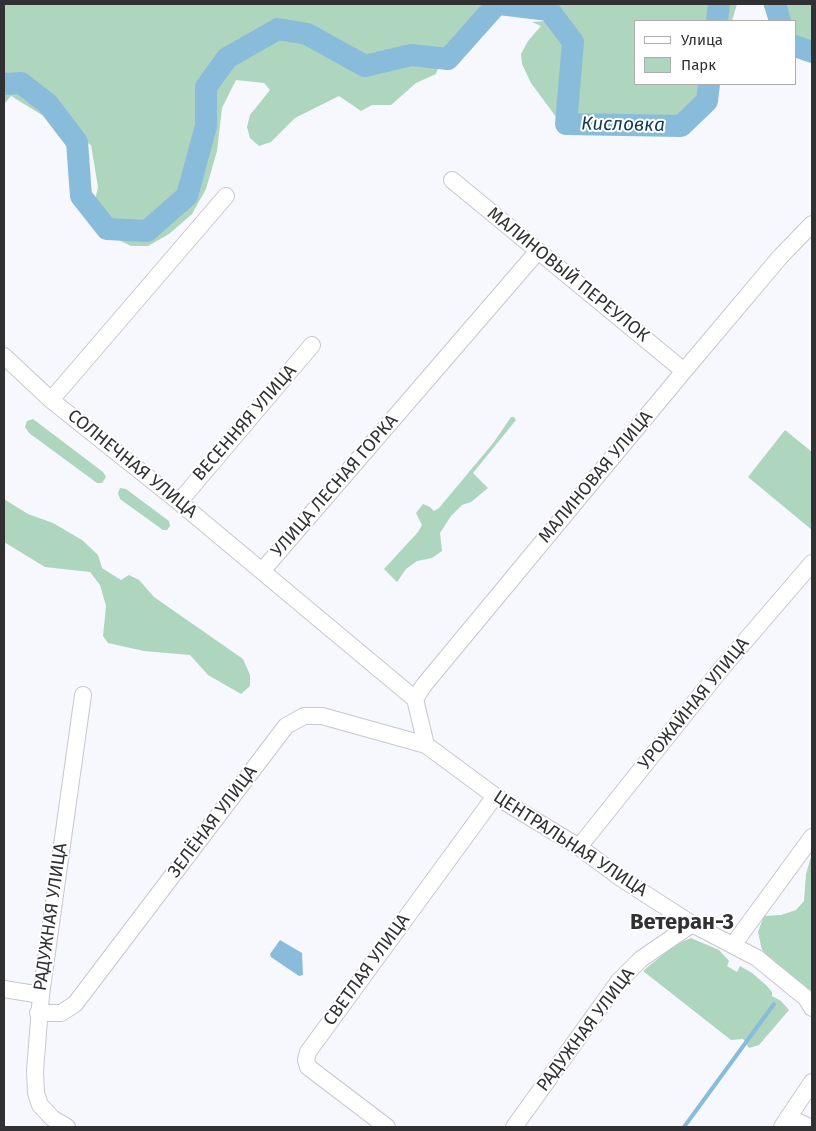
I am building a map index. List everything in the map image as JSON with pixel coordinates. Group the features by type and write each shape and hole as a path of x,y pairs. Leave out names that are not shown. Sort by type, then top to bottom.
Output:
{"street":[{"name":"МАЛИНОВЫЙ ПЕРЕУЛОК","path":"452,180 684,370"},
{"path":"51,400 226,196"},
{"name":"МАЛИНОВАЯ УЛИЦА","path":"415,699 430,677 684,370 780,257 812,224"},
{"name":"УЛИЦА ЛЕСНАЯ ГОРКА","path":"415,699 262,570 538,250"},
{"name":"ВЕСЕННЯЯ УЛИЦА","path":"179,502 312,345"},
{"name":"СОЛНЕЧНАЯ УЛИЦА","path":"4,356 51,400 262,570"},
{"name":"УРОЖАЙНАЯ УЛИЦА","path":"579,847 722,668 812,563"},
{"name":"РАДУЖНАЯ УЛИЦА","path":"68,1127 44,1112 36,1093 35,1071 40,995 83,695"},
{"path":"415,699 426,745"},
{"name":"ЗЕЛЁНАЯ УЛИЦА","path":"38,1012 61,1013 75,1004 286,726 294,720 304,716 322,716 426,745"},
{"name":"ЦЕНТРАЛЬНАЯ УЛИЦА","path":"426,745 495,796 579,847 622,879 692,924 757,958 806,998 812,1008"},
{"name":"СВЕТЛАЯ УЛИЦА","path":"387,1127 308,1067 306,1060 308,1052 495,796"},
{"path":"733,945 812,838"},
{"name":"РАДУЖНАЯ УЛИЦА","path":"514,1127 620,981 641,959 692,924"},
{"path":"4,989 40,995"},
{"path":"809,1127 785,1122 812,1082"}],"green space":[{"path":"4,4 718,4 715,20 634,20 634,85 706,85 703,96 696,107 680,121 672,122 645,122 624,117 619,122 573,120 576,97 576,46 574,36 565,21 523,17 489,9 452,50 446,54 408,51 368,62 333,52 310,31 294,27 274,28 225,57 203,86 202,130 197,154 184,189 178,198 158,217 136,226 123,228 111,225 94,204 98,187 91,145 11,96 4,104"},
{"path":"724,4 737,4 732,20 721,20"},
{"path":"763,4 775,4 777,20 769,20"},
{"path":"781,4 812,4 812,49 796,41 796,20 786,20"},
{"path":"547,21 556,24 571,45 563,88 562,125 531,83 522,64 521,54 528,41 541,26 532,22"},
{"path":"288,34 304,35 317,49 364,70 378,71 401,59 424,62 438,68 436,74 416,83 391,105 372,105 361,111 339,96 295,118 271,142 259,146 250,138 247,127 250,115 270,90 264,83 236,80 222,108 217,151 206,189 192,214 169,234 148,246 131,246 108,235 128,237 147,234 164,225 185,206 196,185 206,150 211,125 210,89 216,77 235,57"},
{"path":"511,417 514,417 516,420 473,473 488,488 471,502 462,505 451,516 440,533 442,551 432,558 417,561 406,569 397,582 384,569 418,532 422,525 416,513 423,504 434,511 439,508 494,442"},
{"path":"33,419 103,472 106,477 102,483 97,483 29,433 25,427 27,421"},
{"path":"785,430 812,452 812,530 748,477"},
{"path":"120,488 126,489 169,521 170,526 167,530 163,530 120,499 118,493"},
{"path":"4,499 28,514 53,523 82,540 98,555 102,568 121,580 129,575 139,580 154,597 243,659 250,675 250,686 241,694 208,675 190,655 144,651 108,643 103,636 106,606 100,585 90,572 45,567 4,542"},
{"path":"812,854 812,991 786,974 762,950 758,932 764,916 781,915 796,910 804,901 806,874"},
{"path":"691,938 719,950 729,961 727,966 737,972 740,966 752,973 766,985 772,992 772,996 781,1001 789,1010 759,1045 749,1048 743,1039 731,1040 643,971 676,944"}],"water":[{"path":"280,940 302,953 303,975 299,976 271,957 270,954"}],"waterway":[{"name":"Кисловка","path":"4,84 21,83 48,104 77,142 81,196 107,229 147,231 187,196 206,126 206,87 227,58 278,29 307,34 365,66 411,55 448,59 497,4"},
{"name":"Кисловка","path":"499,4 549,10 573,42 566,124 681,126 707,101 709,85"},
{"name":"Кисловка","path":"717,20 719,4"},
{"name":"Кисловка","path":"775,4 780,20"},
{"name":"Кисловка","path":"796,46 812,52"},
{"path":"684,1127 774,1004"}],"district":[{"name":"Ветеран-3","path":"682,923"}]}
